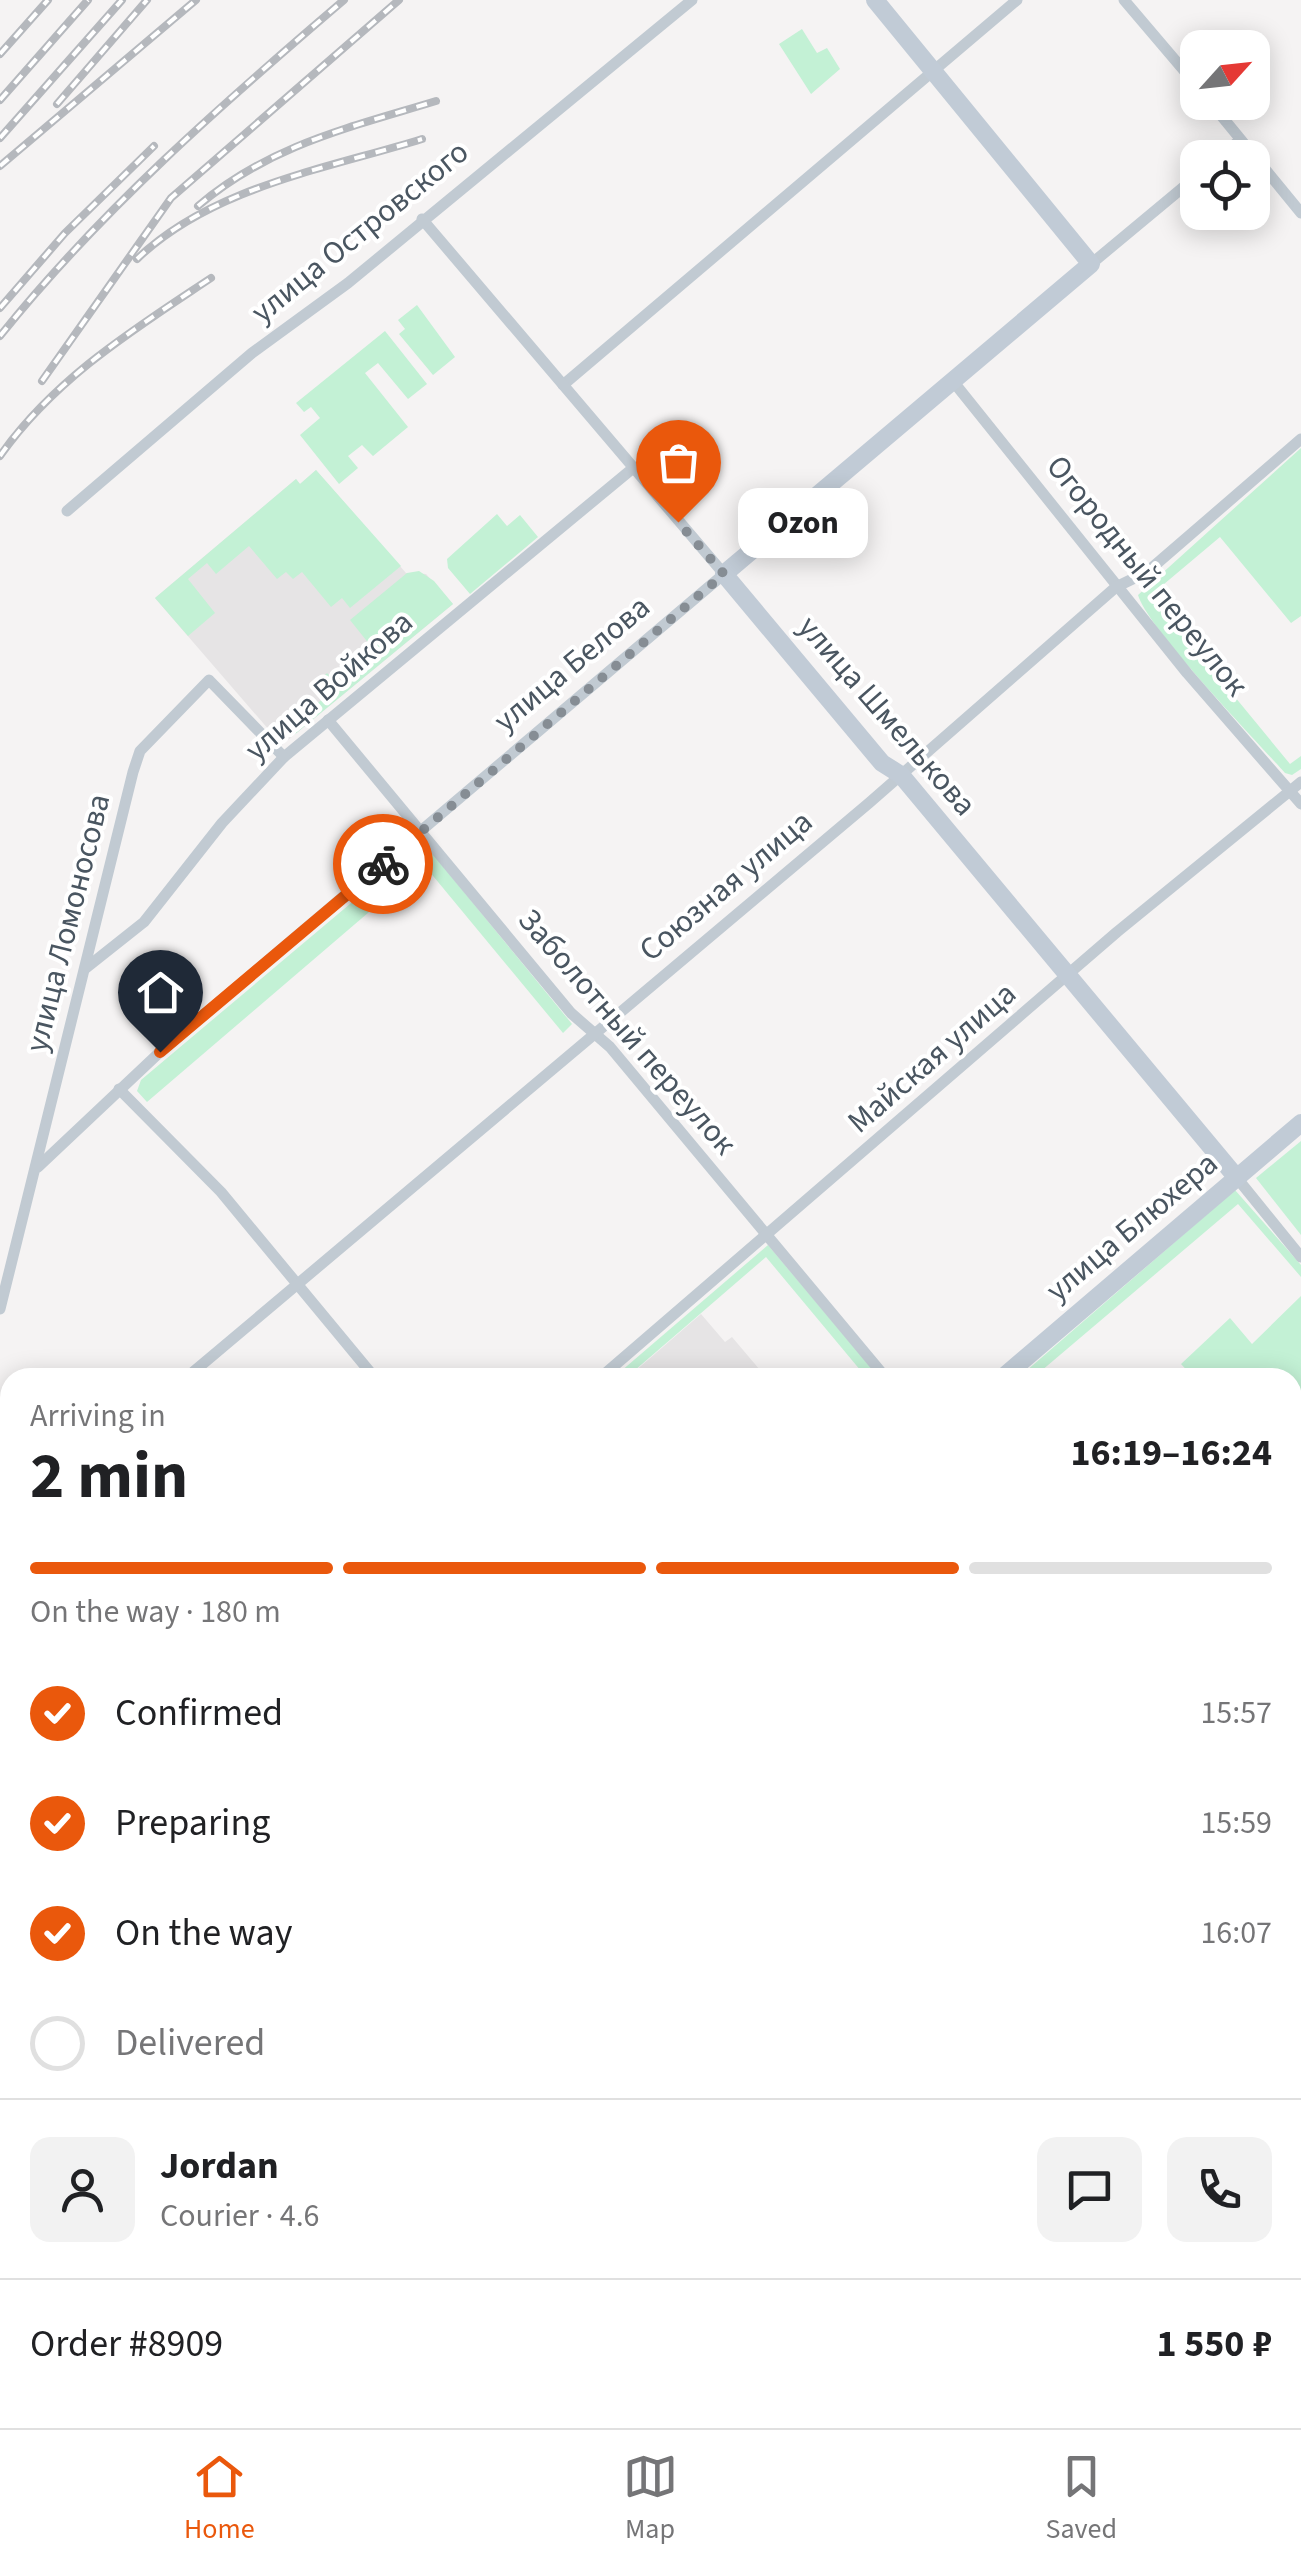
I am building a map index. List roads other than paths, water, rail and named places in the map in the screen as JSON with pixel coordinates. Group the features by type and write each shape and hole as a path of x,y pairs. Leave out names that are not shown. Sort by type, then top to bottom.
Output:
{"street":[{"name":"улица Островского","path":"67,511 252,353 348,283 692,0"},
{"path":"874,0 1092,264"},
{"path":"563,385 1018,0"},
{"path":"1124,0 1180,66"},
{"path":"1224,120 1240,140"},
{"path":"1270,176 1301,214"},
{"name":"улица Белова","path":"38,1168 119,1088 1180,190"},
{"name":"улица Шмелькова","path":"422,219 882,762 900,775 1070,974 1301,1258"},
{"name":"Огородный переулок","path":"952,380 1116,587 1296,786 1301,804"},
{"name":"Союзная улица","path":"198,1368 900,775 1116,587 1147,572 1301,440"},
{"name":"улица Войкова","path":"86,968 144,922 230,813 284,758 632,469"},
{"name":"улица Ломоносова","path":"0,1309 140,751 209,680 284,758"},
{"name":"Заболотный переулок","path":"328,720 572,1013 593,1032 877,1368"},
{"name":"Майская улица","path":"612,1368 1070,974 1296,786"},
{"path":"119,1088 221,1192 368,1368"},
{"name":"улица Блюхера","path":"1014,1368 1301,1123"}],"railway":[{"path":"0,54 48,0"},
{"path":"0,100 88,0"},
{"path":"0,138 122,0"},
{"path":"57,104 147,0"},
{"path":"0,166 196,0"},
{"path":"0,336 121,202 208,119 344,0"},
{"path":"42,381 171,198 399,0"},
{"path":"198,206 225,185 282,153 436,101"},
{"path":"137,259 167,234 235,197 422,139"},
{"path":"0,308 65,233 154,146"},
{"path":"0,456 70,379 211,278"}],"place":[{"name":"Ozon","path":"678,522"}]}
